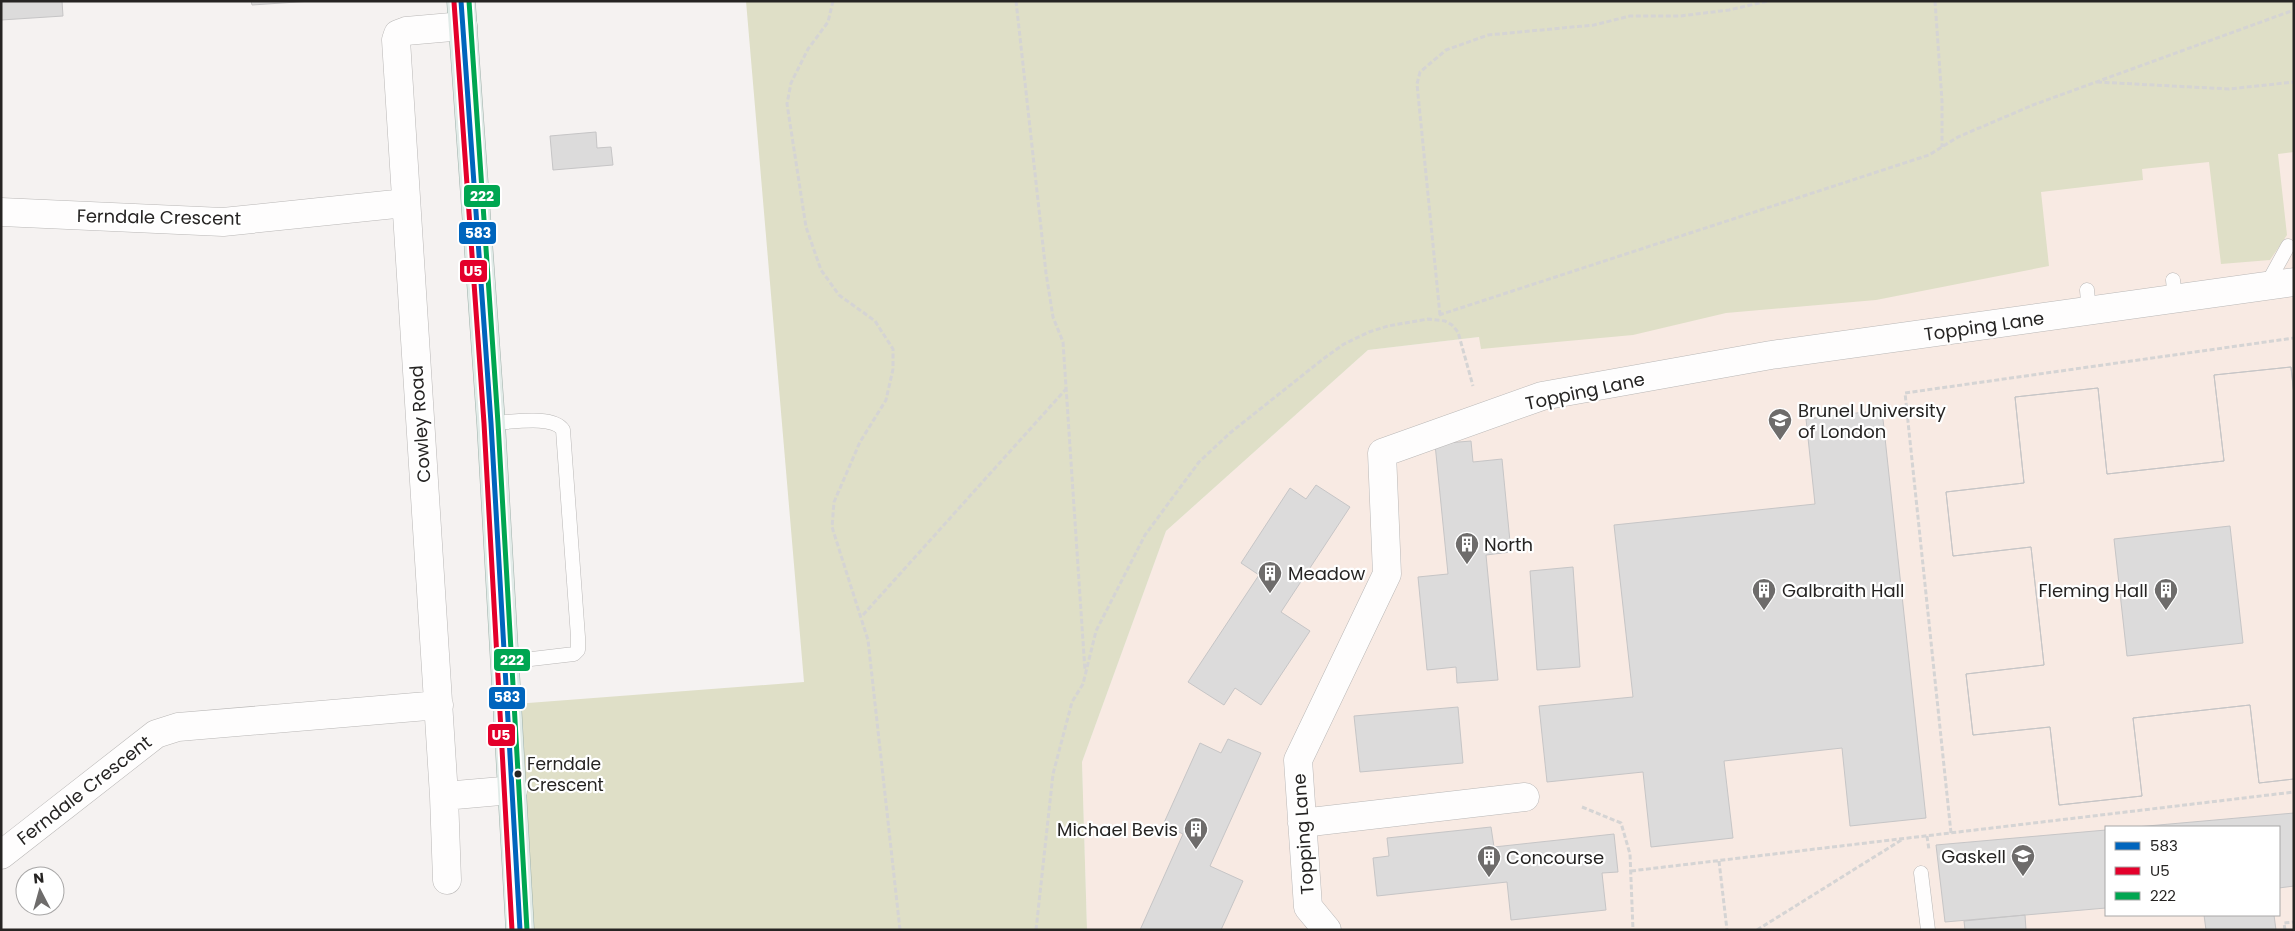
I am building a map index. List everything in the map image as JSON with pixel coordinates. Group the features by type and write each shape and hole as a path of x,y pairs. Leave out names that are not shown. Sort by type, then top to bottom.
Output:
{"main road":[{"name":"Cowley Road","path":"462,14 491,423 520,930"}],"street":[{"name":"Cowley Road","path":"446,880 444,796 396,40 398,34 406,30 462,14"},
{"name":"Ferndale Crescent","path":"1,212 222,222 405,203"},
{"name":"Topping Lane","path":"1327,930 1308,907 1298,760 1387,574 1382,453 1542,396 2088,301 2174,289 2266,286 2294,282"},
{"name":"Ferndale Crescent","path":"1,856 156,734 178,727 438,705"},
{"path":"444,796 513,790"},
{"path":"1302,822 1525,797"}],"lane":[{"path":"2266,286 2288,246"},
{"path":"491,423 547,420 557,423 563,430 578,637 578,650 574,654 506,662"},
{"path":"1921,873 1928,930"}],"path":[{"path":"833,1 828,22 808,49 791,83 787,104 806,227 821,270 839,295 875,321 892,349 893,369 886,400 860,442 834,502 832,514 834,536 862,615 868,640 900,930"},
{"path":"1016,1 1046,273 1053,317 1063,342 1085,674"},
{"path":"1442,320 1439,315 1417,84 1420,72 1446,50 1488,35 1594,25 1630,16 1680,16 1768,1"},
{"path":"1935,1 1942,101 1942,147"},
{"path":"1439,315 1929,155 1958,137 2094,82 2294,10"},
{"path":"2094,82 2229,89 2294,82"},
{"path":"1036,930 1053,774 1072,702 1082,684 1096,631 1145,534 1199,462 1275,395 1344,344 1369,332 1388,326 1420,320 1442,320 1452,325 1458,332 1482,418"},
{"path":"1951,833 1905,393 2294,338"},
{"path":"862,615 1066,388"},
{"path":"1630,871 2294,792"},
{"path":"1582,808 1621,822 1630,854 1633,930"},
{"path":"1756,930 1904,838"},
{"path":"1718,861 1727,930"},
{"path":"2285,930 2284,922 2294,922"}],"shaded area":[{"name":"Brunel University of London","path":"2294,104 2294,930 1087,930 1082,762 1166,531 1368,350 1479,337 2158,123"}],"green space":[{"path":"746,1 2294,1 2294,152 2278,154 2287,235 2270,260 2221,264 2209,162 2142,169 2143,180 2041,192 2049,266 1876,300 1726,313 1633,335 1481,349 1479,337 1368,350 1166,531 1082,762 1087,930 524,930 515,704 804,682"}],"building":[{"path":"1,1 62,1 63,16 1,20"},
{"path":"251,1 312,1 252,5"},
{"path":"596,132 597,148 611,147 613,165 553,170 550,136"},
{"name":"Fleming Hall","path":"2291,367 2294,395 2294,779 2259,783 2250,705 2133,718 2142,796 2059,805 2050,727 1973,735 1966,674 2044,665 2031,547 1953,556 1946,492 2024,483 2015,397 2098,388 2107,474 2224,461 2214,375","holes":["2230,526 2243,643 2127,656 2114,539"]},
{"name":"Fleming Hall","path":"2291,367 2294,395 2294,779 2259,783 2250,705 2133,718 2142,796 2059,805 2050,727 1973,735 1966,674 2044,665 2031,547 1953,556 1946,492 2024,483 2015,397 2098,388 2107,474 2224,461 2214,375"},
{"name":"Galbraith Hall","path":"1882,410 1926,818 1850,826 1842,748 1724,761 1733,838 1651,847 1643,772 1547,782 1539,706 1633,697 1614,525 1815,504 1806,419"},
{"name":"North","path":"1471,441 1473,462 1502,459 1511,552 1486,555 1498,680 1457,683 1456,667 1427,670 1418,577 1448,574 1435,444"},
{"name":"Meadow","path":"1316,485 1350,507 1281,612 1310,631 1261,705 1235,688 1224,705 1188,682 1259,575 1241,563 1290,488 1306,499"},
{"path":"1573,567 1580,667 1537,670 1530,571"},
{"path":"1458,707 1463,763 1360,772 1354,716"},
{"name":"Michael Bevis","path":"1228,739 1261,753 1210,866 1243,881 1221,930 1140,930 1183,834 1163,825 1200,743 1221,753"},
{"path":"2294,813 2294,886 2280,888 2280,826 2147,826"},
{"name":"Concourse","path":"1491,827 1494,847 1614,834 1618,872 1602,873 1606,910 1511,920 1507,882 1377,896 1373,858 1389,856 1387,838"},
{"name":"Gaskell","path":"2105,830 2105,908 1945,922 1936,845"},
{"name":"Gaskell","path":"2025,915 2026,930 1965,930 1964,921"},
{"path":"2204,916 2274,916 2276,930 2206,930"}],"transit line":[{"name":"583","path":"461,1 491,423 520,930"},
{"name":"222","path":"469,1 498,423 527,930"},
{"name":"U5","path":"454,2 484,423 512,930"}],"place":[{"name":"Brunel University of London","path":"1780,441"},
{"name":"North","path":"1467,565"},
{"name":"Meadow","path":"1270,594"},
{"name":"Galbraith Hall","path":"1764,611"},
{"name":"Fleming Hall","path":"2166,611"},
{"name":"Ferndale Crescent","path":"518,774"},
{"name":"Michael Bevis","path":"1196,850"},
{"name":"Gaskell","path":"2023,877"},
{"name":"Concourse","path":"1489,878"}]}
